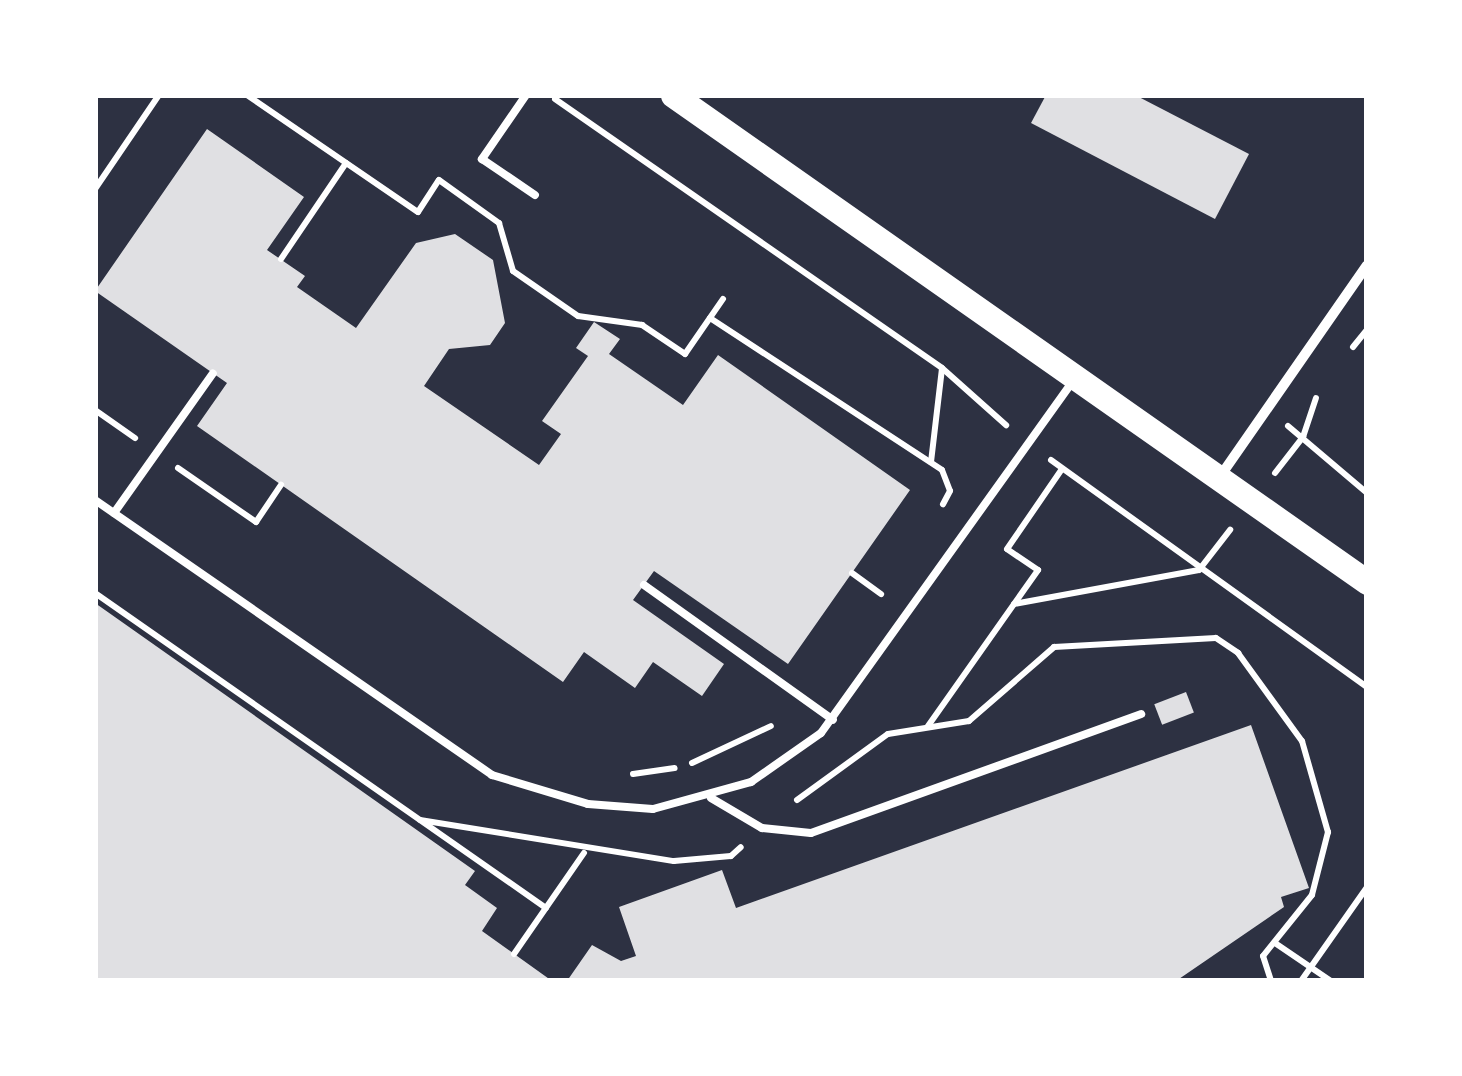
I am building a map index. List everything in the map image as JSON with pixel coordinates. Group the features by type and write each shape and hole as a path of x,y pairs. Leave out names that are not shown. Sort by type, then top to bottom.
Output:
{"main road":[{"path":"672,95 1367,582"}],"street":[{"path":"1218,478 1367,265"}],"lane":[{"path":"526,95 482,159 534,195"},
{"path":"114,513 213,373"},
{"path":"95,500 492,775 623,809 711,798 776,770 833,720 1075,378"},
{"path":"644,585 833,720"},
{"path":"711,798 762,828 810,833 1141,714"}],"path":[{"path":"95,189 160,95"},
{"path":"247,95 418,212 439,180 498,222 513,271 578,316 642,325 684,354 723,299"},
{"path":"550,95 942,368 1062,469 1367,687"},
{"path":"280,259 346,163"},
{"path":"710,318 931,462 950,491 934,516"},
{"path":"1347,354 1367,330"},
{"path":"931,462 942,368"},
{"path":"1324,383 1303,437 1367,492"},
{"path":"95,410 256,522 281,485"},
{"path":"1062,469 1008,549 1038,570 927,728 969,722 1034,657 1078,640 1216,638 1238,653 1302,742 1328,832 1312,895 1263,956 1271,981"},
{"path":"1014,604 1199,570"},
{"path":"852,573 881,594"},
{"path":"870,609 892,578"},
{"path":"95,593 546,908"},
{"path":"622,774 744,744 803,699"},
{"path":"420,820 584,853 514,954"},
{"path":"1302,981 1367,886"},
{"path":"1275,943 1331,981"}],"building":[{"path":"1046,95 1135,95 1249,154 1215,219 1031,123"},
{"path":"207,129 304,197 267,250 305,276 297,287 356,328 416,243 455,234 493,260 505,323 490,345 449,349 424,386 539,465 561,434 542,421 588,356 576,348 594,322 620,339 609,354 683,405 718,355 910,490 788,664 654,571 633,600 724,664 702,696 653,662 635,688 584,652 563,682 197,426 227,383 95,291"},
{"path":"95,603 475,871 465,885 497,908 482,931 552,981 95,981"},
{"path":"1186,692 1194,713 1162,725 1154,704"},
{"path":"1251,725 1309,888 1281,897 1284,907 1176,981 567,981 592,945 621,961 636,956 619,907 722,870 736,908"}]}
